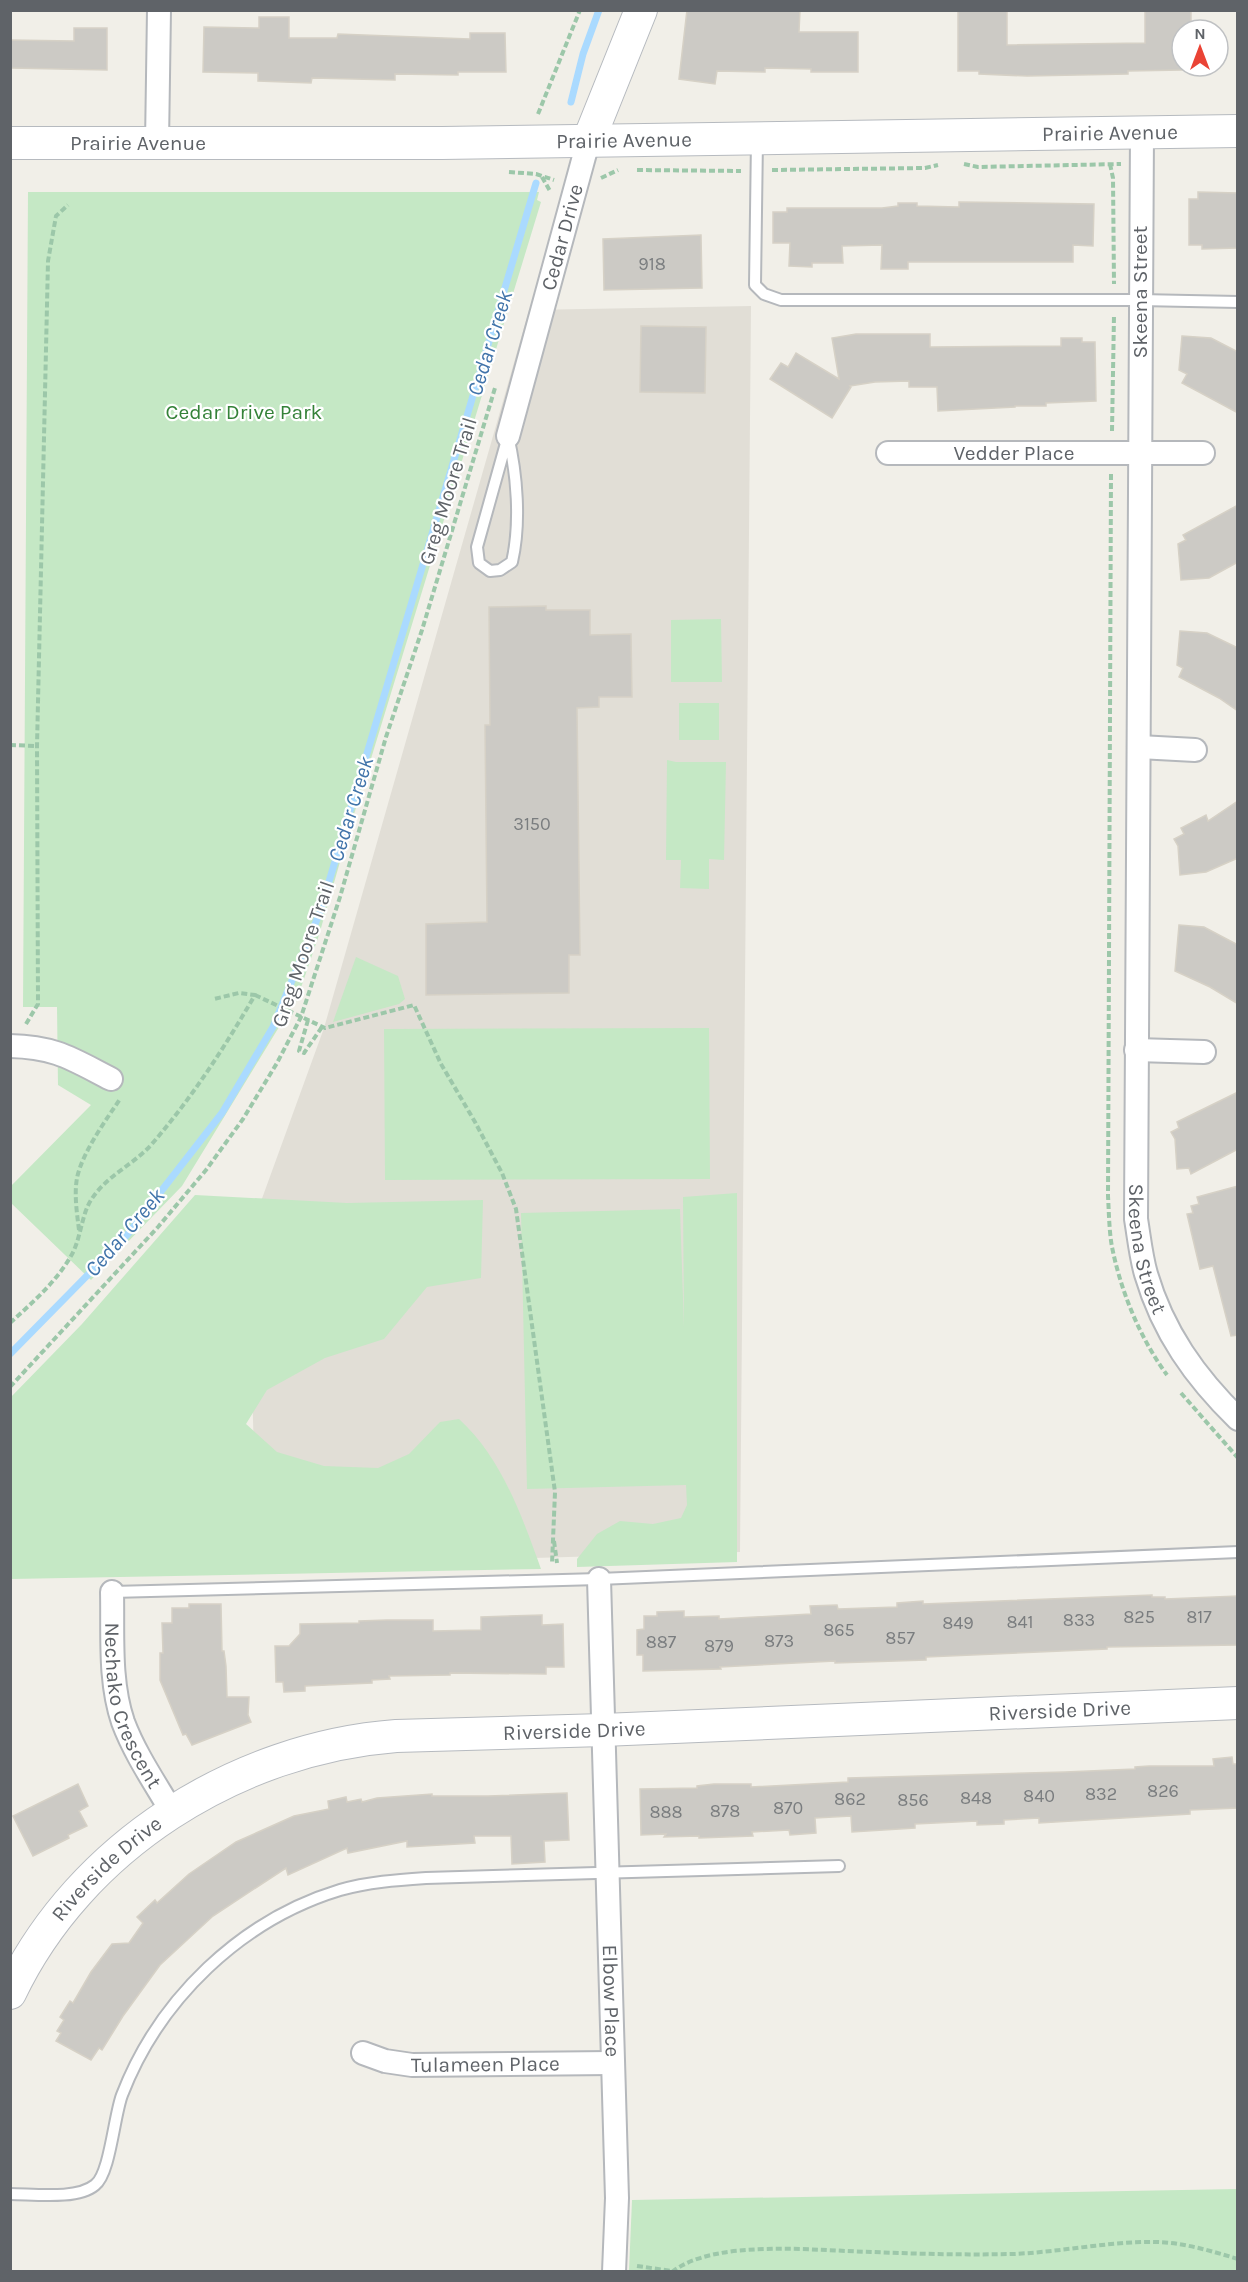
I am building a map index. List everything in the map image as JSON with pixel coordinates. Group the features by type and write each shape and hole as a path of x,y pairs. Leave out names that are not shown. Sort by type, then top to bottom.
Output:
{"street":[{"path":"157,143 159,10"},
{"name":"Cedar Drive","path":"507,436 588,142 641,10"},
{"name":"Prairie Avenue","path":"10,142 588,142 1238,131"},
{"name":"Skeena Street","path":"1142,132 1136,1219 1145,1273 1169,1332 1185,1360 1213,1394 1238,1419"},
{"path":"1140,452 1203,453"},
{"name":"Vedder Place","path":"888,453 1140,452"},
{"path":"1139,747 1195,750"},
{"path":"17,1046 57,1052 118,1084"},
{"path":"1136,1050 1204,1052"},
{"path":"599,1579 603,1730"},
{"name":"Nechako Crescent","path":"112,1592 115,1681 122,1716 138,1754 172,1812"},
{"name":"Riverside Drive","path":"10,1993 37,1947 80,1892 128,1845 172,1812 243,1774 287,1757 338,1743 396,1736 603,1730 1238,1703"},
{"name":"Elbow Place","path":"603,1730 616,2198 614,2269"},
{"name":"Tulameen Place","path":"363,2053 391,2062 412,2065 612,2063"}],"lane":[{"path":"757,139 755,285 764,294 781,300 1238,302"},
{"path":"507,436 514,463 516,546 512,562 500,570 490,571 479,563 477,547 507,436"},
{"path":"112,1592 599,1579 1238,1552"},
{"path":"10,2194 79,2192 98,2183 107,2165 113,2128 132,2072 151,2038 184,1992 209,1965 238,1942 264,1925 329,1894 373,1883 426,1878 839,1866"}],"path":[{"path":"538,114 580,10"},
{"path":"595,179 617,170 756,171 925,168 941,164"},
{"path":"958,164 978,167 1119,164"},
{"path":"543,177 548,184 551,201"},
{"path":"17,1046 38,1004 37,746 48,261 56,216 68,205"},
{"name":"Greg Moore Trail","path":"10,1387 158,1227 206,1170 243,1119 277,1063 301,1017 340,897 386,737 422,630 497,381"},
{"path":"10,745 37,746"},
{"path":"214,999 240,993 258,996 325,1028 414,1005 441,1064 502,1173 516,1209 555,1492 554,1540 557,1565"},
{"path":"10,1323 57,1276 72,1254 90,1201 104,1184 129,1166 149,1147 187,1102 258,996"},
{"path":"308,1020 299,1051 304,1053 322,1026"},
{"path":"79,1234 76,1189 78,1176 118,1084"},
{"path":"552,1579 551,1550 554,1540"},
{"path":"614,2269 655,2268 672,2271 698,2258 746,2250 1014,2254 1125,2242 1160,2242 1204,2248 1238,2259"}],"shaded area":[{"path":"751,306 740,1552 257,1566 248,1237 324,1028 529,310"}],"green space":[{"name":"Cedar Drive Park","path":"28,192 539,192 537,200 541,202 319,935 295,1005 291,1003 287,1014 182,1186 91,1280 11,1203 10,1187 91,1105 58,1085 57,1007 23,1007"},
{"path":"721,619 722,682 671,682 671,620"},
{"path":"679,703 719,703 719,740 679,740"},
{"path":"667,760 726,762 724,860 709,859 709,889 680,888 681,860 666,860"},
{"path":"356,957 398,976 405,999 399,1004 333,1022"},
{"path":"709,1028 710,1179 385,1180 384,1029"},
{"path":"737,1193 737,1562 577,1567 577,1559 597,1534 620,1521 653,1524 681,1518 687,1505 686,1485 527,1489 521,1213 680,1209 684,1327 683,1197"},
{"path":"195,1195 347,1203 483,1200 481,1278 427,1287 384,1339 325,1358 267,1390 246,1424 277,1452 324,1466 378,1468 409,1454 440,1422 459,1419 487,1451 509,1488 541,1569 11,1579 11,1397 82,1324"},
{"path":"1237,2189 1237,2271 629,2271 632,2200"}],"building":[{"path":"687,10 800,10 799,32 858,32 858,72 811,72 811,69 765,68 765,72 717,71 715,84 679,79"},
{"path":"1145,10 1191,10 1191,18 1170,18 1170,70 1128,71 1128,74 1027,76 958,71 958,11 1007,11 1007,45 1145,43"},
{"path":"259,17 289,17 289,38 337,38 338,34 470,39 470,33 505,33 506,72 458,72 458,75 395,74 395,80 312,78 311,83 258,81 258,73 203,72 204,27 259,28"},
{"path":"74,28 107,28 107,70 10,68 10,40 74,41"},
{"path":"1198,192 1238,193 1238,248 1202,249 1202,245 1189,245 1189,199 1198,199"},
{"path":"959,202 1094,204 1093,246 1073,245 1073,262 908,262 908,269 881,269 882,245 842,246 843,263 812,263 812,267 789,266 790,243 773,243 773,212 787,212 787,208 882,208 898,206 898,203 959,207"},
{"path":"701,235 702,288 604,290 603,239"},
{"path":"641,326 706,327 705,393 640,392"},
{"path":"856,334 930,334 930,347 1061,346 1061,338 1082,338 1082,342 1095,342 1096,401 1046,403 1046,406 938,411 937,387 909,387 909,381 875,382 850,386 832,418 770,379 781,363 788,367 796,353 839,379 832,338"},
{"path":"1182,336 1211,338 1238,352 1238,413 1182,383 1187,374 1179,370"},
{"path":"1238,505 1238,562 1209,578 1181,580 1178,544 1186,540 1183,535"},
{"path":"546,606 546,610 590,610 590,635 631,634 632,697 599,697 599,707 577,708 580,955 569,955 569,993 426,995 426,924 487,922 485,725 490,725 489,607"},
{"path":"1180,631 1207,633 1238,648 1238,711 1179,677 1183,668 1177,665"},
{"path":"1238,801 1238,858 1206,872 1180,875 1178,846 1174,839 1184,834 1181,828 1206,815 1208,821"},
{"path":"1179,925 1204,927 1238,945 1238,1004 1210,987 1175,971"},
{"path":"1238,1092 1238,1149 1191,1174 1189,1168 1177,1169 1175,1139 1171,1132 1179,1128 1177,1122"},
{"path":"1238,1186 1238,1335 1231,1336 1213,1266 1200,1269 1187,1214 1193,1213 1191,1206 1199,1204 1197,1197"},
{"path":"1152,1595 1152,1597 1165,1597 1165,1599 1238,1596 1238,1645 1107,1647 1107,1649 926,1657 926,1660 835,1663 835,1661 720,1667 721,1669 643,1671 643,1655 637,1655 637,1630 644,1629 644,1616 657,1616 657,1612 684,1611 684,1617 719,1616 719,1619 811,1614 810,1606 837,1605 838,1609 897,1607 897,1603 923,1601 923,1604"},
{"path":"189,1604 221,1604 222,1651 224,1651 226,1666 227,1697 249,1697 248,1715 251,1722 192,1745 186,1734 183,1735 160,1680 160,1653 163,1653 162,1623 172,1623 172,1608 189,1608"},
{"path":"542,1615 542,1625 563,1624 564,1667 546,1667 546,1674 450,1673 450,1675 389,1676 390,1679 372,1680 372,1683 305,1686 305,1691 284,1692 283,1682 276,1682 275,1646 289,1646 300,1634 300,1624 433,1620 433,1631 481,1630 481,1617"},
{"path":"1232,1757 1233,1764 1238,1764 1238,1808 1190,1810 1190,1814 1039,1823 1039,1818 1004,1820 1004,1824 977,1825 977,1821 915,1824 915,1828 852,1832 851,1816 815,1818 816,1833 790,1835 789,1830 752,1832 753,1836 699,1838 699,1836 664,1837 666,1834 641,1835 640,1789 697,1788 697,1786 714,1784 751,1784 751,1787 848,1782 848,1778 1065,1772 1135,1769 1135,1767 1149,1766 1214,1766 1213,1759"},
{"path":"78,1784 88,1806 79,1811 87,1826 33,1856 13,1816"},
{"path":"567,1793 569,1840 544,1841 545,1862 512,1864 511,1836 474,1836 475,1843 407,1847 407,1841 348,1853 347,1848 288,1875 286,1868 213,1916 160,1965 123,2016 102,2050 99,2048 91,2060 56,2041 61,2033 57,2031 64,2020 60,2017 70,2001 73,2003 91,1972 112,1944 129,1943 143,1923 137,1917 155,1900 157,1903 189,1874 236,1842 294,1816 329,1809 328,1801 346,1797 347,1802 361,1799 362,1802 377,1798 432,1794 432,1796 488,1796"}],"waterway":[{"name":"Cedar Creek","path":"571,102 583,54 599,10"},
{"name":"Cedar Creek","path":"10,1354 127,1235 222,1113 273,1027 320,912 536,183"}]}
